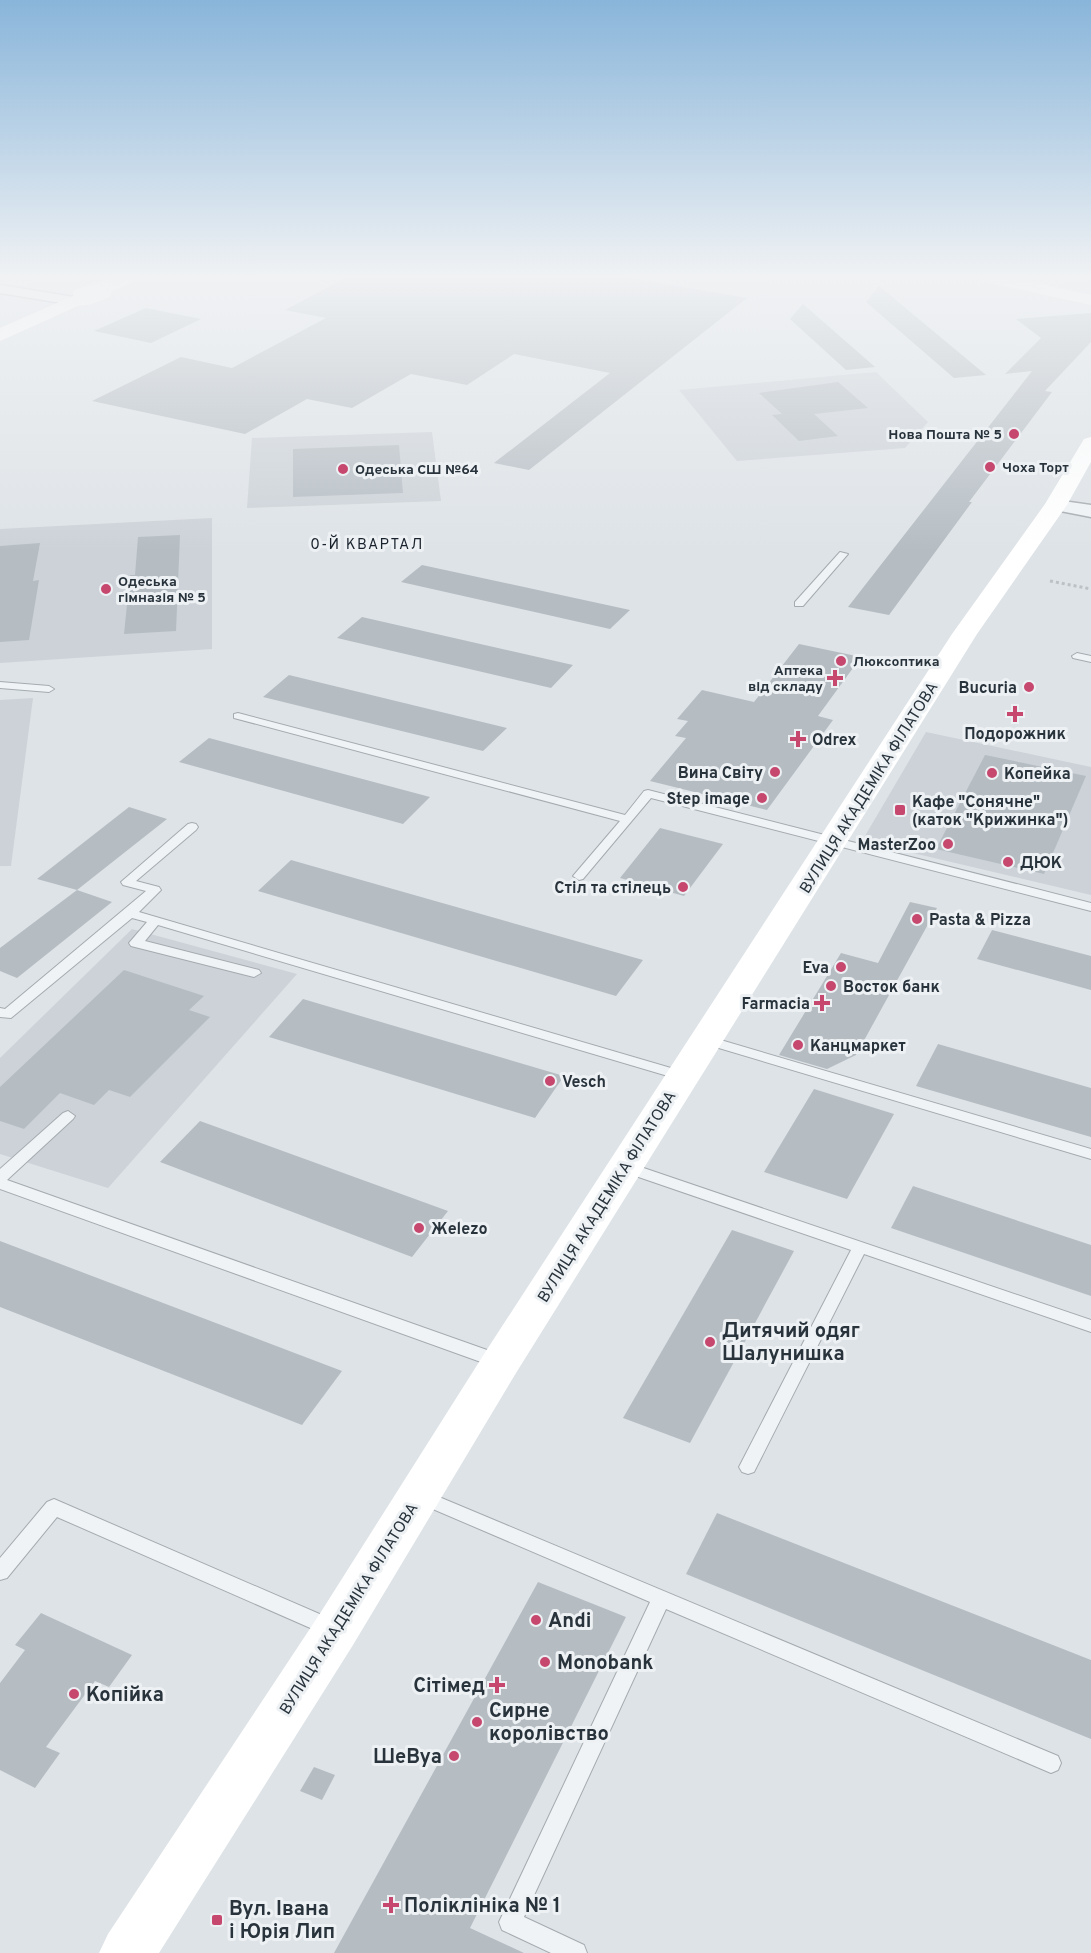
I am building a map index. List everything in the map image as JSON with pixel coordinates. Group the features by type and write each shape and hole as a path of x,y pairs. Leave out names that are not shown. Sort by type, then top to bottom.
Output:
{"main road":[{"name":"ВУЛИЦЯ АКАДЕМІКА ФІЛАТОВА","path":"127,1953 336,1630 501,1362 965,634 1056,506 1091,443"}],"street":[{"path":"1056,506 1091,512"}],"lane":[{"path":"800,604 843,554"},
{"path":"1077,656 1091,659"},
{"path":"0,685 49,689"},
{"path":"238,716 628,819"},
{"path":"579,876 648,794 1091,907"},
{"path":"0,1012 6,1015 155,890 127,882 192,827"},
{"path":"129,913 683,1076"},
{"path":"155,921 136,943 254,973"},
{"path":"707,1040 1091,1154"},
{"path":"0,1178 68,1116"},
{"path":"626,1167 1091,1326"},
{"path":"0,1183 501,1362"},
{"path":"748,1467 860,1247"},
{"path":"418,1495 1051,1763"},
{"path":"0,1572 54,1507 336,1630"},
{"path":"576,1953 510,1922 662,1598"}],"path":[{"path":"1050,581 1091,588"}],"shaded area":[{"path":"876,372 928,422 905,448 737,461 679,390"},
{"name":"Одеська СШ №64","path":"432,432 441,501 247,508 252,438"},
{"name":"Одеська гімназія № 5","path":"212,518 212,649 0,663 0,529"},
{"path":"33,698 11,866 0,866 0,700"},
{"path":"926,732 1091,767 1091,895 862,841"},
{"path":"132,929 297,974 108,1188 0,1154 0,1058"}],"building":[{"path":"158,368 493,368 467,385 411,374 352,408 307,399 245,434 92,401"},
{"path":"585,368 658,368 529,470 494,463 610,373"},
{"path":"943,368 978,368 986,375 954,378"},
{"path":"1011,368 1066,368 1045,391 1052,392 969,502 972,502 889,615 848,607 1032,371 1005,374"},
{"path":"838,382 868,408 814,414 838,436 799,441 772,415 782,414 759,393"},
{"path":"399,445 403,493 293,497 293,449"},
{"path":"180,535 176,631 124,634 130,575 135,575 138,537"},
{"path":"40,543 33,581 39,580 29,640 0,642 0,546"},
{"path":"422,565 630,610 610,629 401,582"},
{"path":"362,617 573,665 551,688 337,638"},
{"path":"799,644 861,657 818,716 833,720 767,810 650,781 686,738 675,736 688,721 677,719 702,690 754,702"},
{"path":"289,675 507,728 483,751 263,697"},
{"path":"209,738 430,797 403,824 179,762"},
{"path":"985,755 1086,776 1044,874 936,849"},
{"path":"129,807 167,819 77,890 37,879"},
{"path":"660,828 723,844 684,896 620,878"},
{"path":"291,860 643,960 616,996 258,891"},
{"path":"77,890 112,902 17,978 0,971 0,948"},
{"path":"910,902 937,908 856,1055 827,1069 779,1055 841,953 878,963"},
{"path":"992,930 1091,956 1091,990 977,959"},
{"path":"124,970 204,996 189,1010 210,1017 130,1097 109,1090 94,1105 60,1093 24,1129 0,1121 0,1087"},
{"path":"303,999 564,1076 535,1118 269,1037"},
{"path":"938,1044 1091,1088 1091,1137 916,1086"},
{"path":"814,1089 894,1114 847,1199 764,1172"},
{"path":"200,1121 448,1211 412,1257 160,1162"},
{"path":"913,1186 1091,1245 1091,1296 891,1228"},
{"path":"732,1230 794,1251 690,1443 623,1418"},
{"path":"0,1241 342,1371 302,1425 0,1307"},
{"path":"717,1513 1091,1660 1091,1739 686,1574"},
{"path":"538,1582 626,1617 470,1928 524,1953 334,1953"},
{"path":"41,1613 132,1655 109,1687 95,1681 46,1747 60,1753 35,1788 0,1770 0,1683 25,1650 15,1645"},
{"path":"314,1767 335,1775 322,1800 300,1791"}],"place":[{"name":"Нова Пошта № 5","path":"1014,434"},
{"name":"Чоха Торт","path":"990,467"},
{"name":"Одеська СШ №64","path":"343,469"},
{"name":"Одеська гімназія № 5","path":"106,589"},
{"name":"Люксоптика","path":"841,661"},
{"name":"Аптека від складу","path":"835,678"},
{"name":"Bucuria","path":"1029,687"},
{"name":"Подорожник","path":"1015,714"},
{"name":"Odrex","path":"798,739"},
{"name":"Вина Світу","path":"775,772"},
{"name":"Копейка","path":"992,773"},
{"name":"Step image","path":"762,798"},
{"name":"Кафе \"Сонячне\" (каток \"Крижинка\")","path":"900,810"},
{"name":"MasterZoo","path":"948,844"},
{"name":"ДЮК","path":"1008,862"},
{"name":"Стіл та стілець","path":"683,887"},
{"name":"Pasta & Pizza","path":"917,919"},
{"name":"Eva","path":"841,967"},
{"name":"Восток банк","path":"831,986"},
{"name":"Farmacia","path":"822,1003"},
{"name":"Канцмаркет","path":"798,1045"},
{"name":"Vesch","path":"550,1081"},
{"name":"Жelezo","path":"419,1228"},
{"name":"Дитячий одяг Шалунишка","path":"710,1342"},
{"name":"Andi","path":"536,1620"},
{"name":"Monobank","path":"545,1662"},
{"name":"Сітімед","path":"497,1685"},
{"name":"Копійка","path":"74,1694"},
{"name":"Сирне королівство","path":"477,1722"},
{"name":"ШеВуа","path":"454,1756"},
{"name":"Поліклініка № 1","path":"391,1905"},
{"name":"Вул. Івана і Юрія Лип","path":"217,1920"}],"district":[{"name":"0-Й КВАРТАЛ","path":"367,544"}]}
